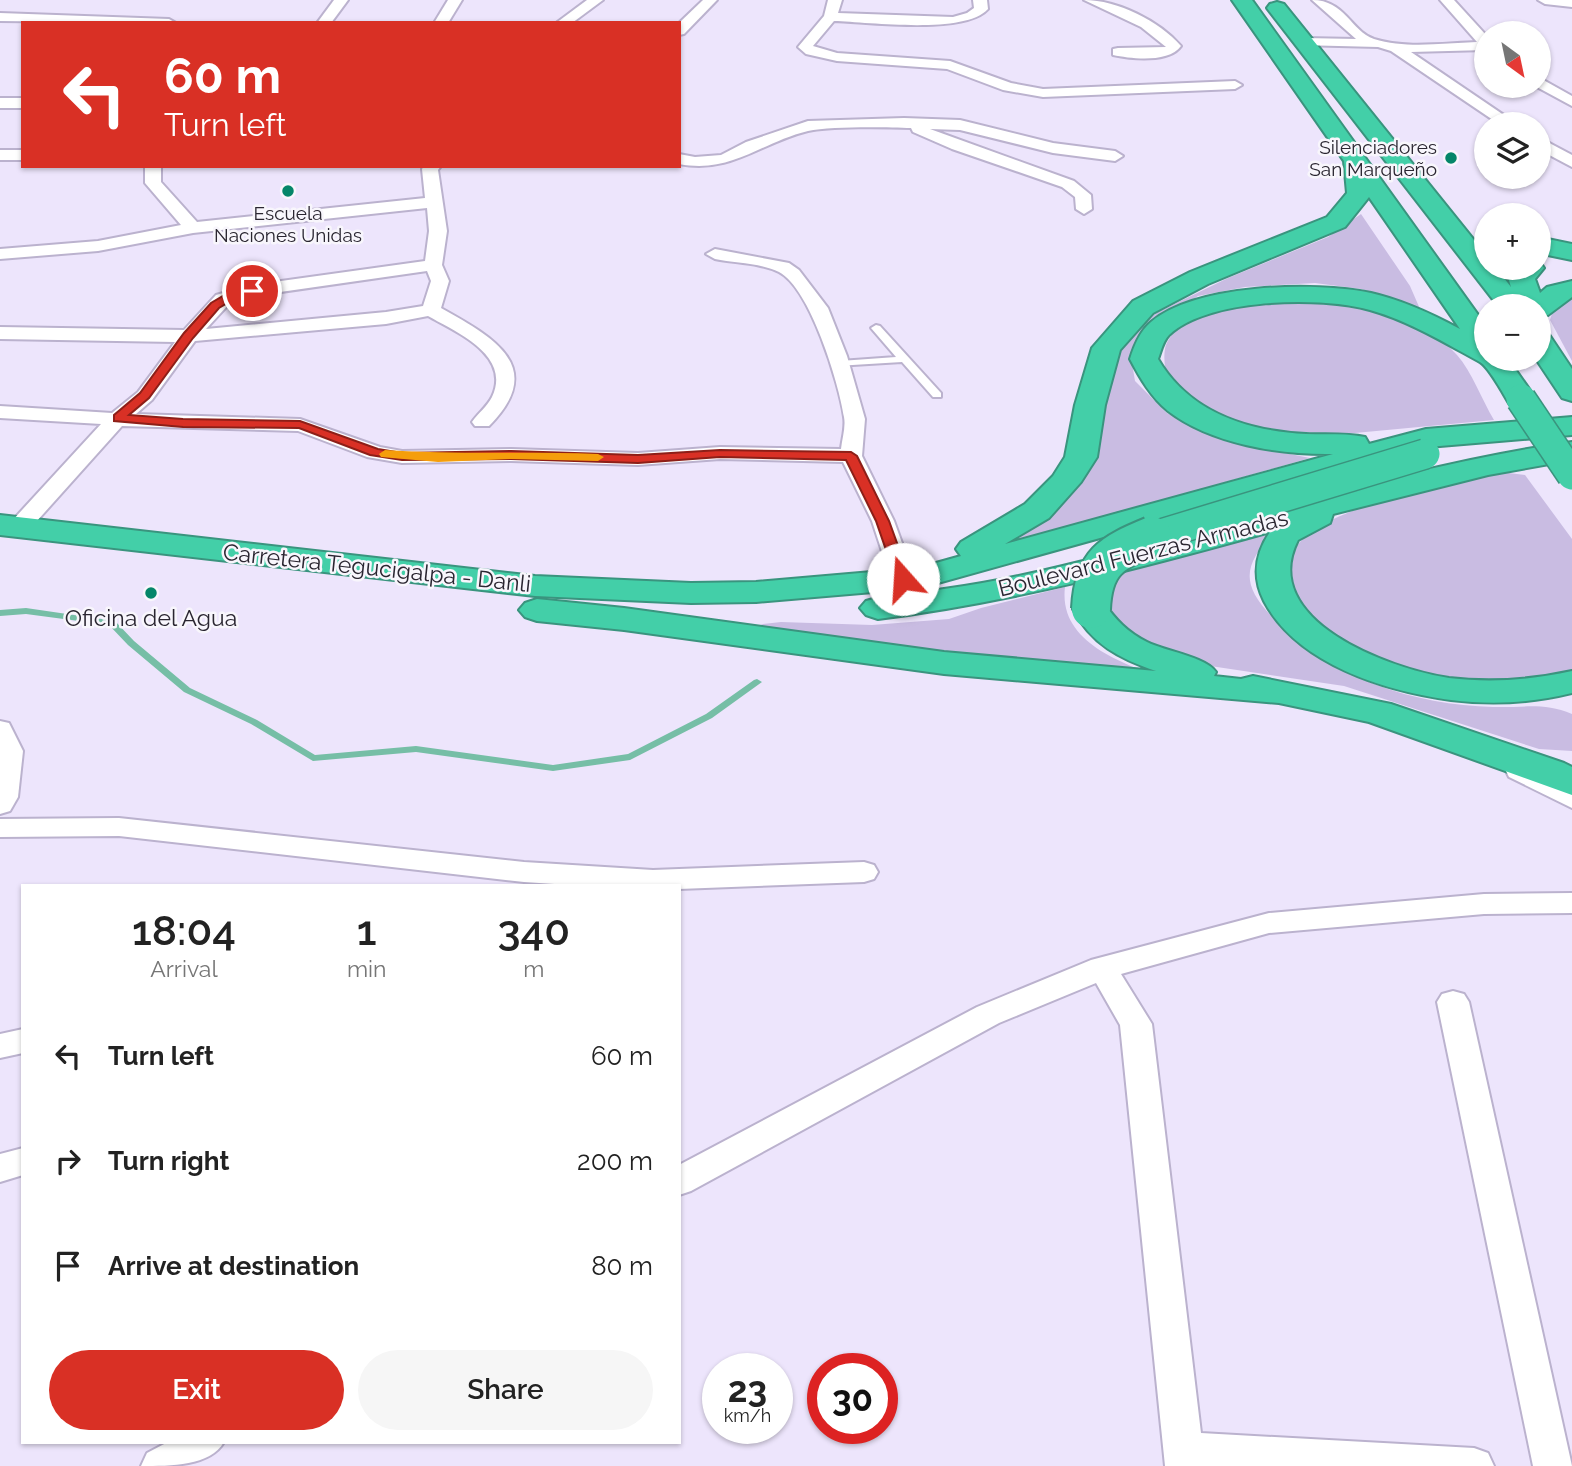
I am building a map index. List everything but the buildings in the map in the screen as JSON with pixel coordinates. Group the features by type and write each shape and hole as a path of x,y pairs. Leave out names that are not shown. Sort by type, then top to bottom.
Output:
{"highway":[{"path":"1242,0 1474,329"},
{"path":"1270,0 1502,294"},
{"path":"911,579 997,536 1037,510 1065,482 1081,457 1090,405 1107,348 1143,307 1199,278 1336,222 1359,194 1355,161"},
{"path":"1418,188 1474,222"},
{"path":"1551,248 1572,252"},
{"path":"1551,260 1572,259"},
{"path":"1551,298 1557,293 1572,289"},
{"path":"1425,446 1322,446 1243,435 1197,415 1167,395 1151,378 1144,359 1150,342 1162,326 1182,315 1240,298 1304,295 1367,300 1415,316 1474,348"},
{"path":"1551,355 1572,392"},
{"path":"1502,371 1572,475"},
{"name":"Boulevard Fuerzas Armadas","path":"756,592 911,579 1425,446 1506,430 1572,426"},
{"path":"1425,446 1120,548 1104,559 1096,574 1090,591 1091,609 1102,628 1130,647 1169,664 1276,693 1378,712 1461,740 1567,782"},
{"name":"Boulevard Fuerzas Armadas","path":"624,619 754,616 943,601 1079,575 1353,498 1523,457 1572,451"},
{"path":"1353,498 1288,531 1273,556 1273,581 1281,603 1302,627 1336,652 1409,681 1447,688 1561,689"},
{"name":"Carretera Tegucigalpa - Danli","path":"6,533 535,586 691,593 756,592"},
{"name":"Carretera Tegucigalpa - Danli","path":"6,533 399,597 624,619"},
{"path":"624,619 944,663 1276,693"}],"street":[{"path":"325,21 341,0"},
{"path":"442,21 455,0"},
{"path":"566,21 596,0"},
{"path":"681,29 710,0"},
{"path":"835,0 830,17 805,47 811,51 837,57 950,65 1008,88 1043,93 1235,85"},
{"path":"830,17 953,21 972,16 981,9 979,0"},
{"path":"1091,0 1146,24 1174,46 1161,53 1118,52"},
{"path":"1319,0 1369,43"},
{"path":"1447,0 1474,31"},
{"path":"1545,0 1572,3"},
{"path":"0,17 113,21"},
{"path":"1304,43 1369,43 1396,48 1474,45"},
{"path":"1396,48 1490,112"},
{"path":"1551,89 1572,102"},
{"path":"0,103 21,103"},
{"path":"681,159 695,162 724,160 752,145 808,126 904,123 960,125 1053,148 1115,156"},
{"path":"904,123 958,146 1068,184 1083,195 1084,209"},
{"path":"1551,150 1572,162"},
{"path":"0,155 21,155"},
{"path":"153,168 153,183 193,228"},
{"path":"431,168 438,231 433,265 440,281 431,310"},
{"path":"0,254 98,246 193,228 435,202"},
{"path":"715,254 783,267 793,274 819,308 840,364 855,419 851,456 911,579"},
{"path":"6,533 118,418 145,396 188,336 215,305 232,295 433,265"},
{"path":"0,333 188,336 386,318 431,310 480,338 496,353 505,370 504,393 496,408 482,422"},
{"path":"0,412 183,423 300,425 375,452 402,457 511,455 638,459 720,453 851,456"},
{"path":"0,729 10,751 4,797 0,804"},
{"path":"0,828 120,827 350,855 653,880 864,873"},
{"path":"681,1180 988,1014 1102,968 1269,923 1484,904 1572,903"},
{"path":"1102,968 1136,1024 1184,1458 1474,1466"},
{"path":"1453,1002 1553,1466"},
{"path":"0,1046 21,1041"},
{"path":"0,1168 21,1162"},
{"path":"161,1466 201,1444"}],"lane":[{"path":"876,328 937,395"},
{"path":"840,364 905,359"}],"shaded area":[{"path":"1361,214 1410,286 1420,309 1361,289 1315,283 1245,287 1198,296 1141,334 1131,357 1135,381 1167,413 1225,441 1310,458 1012,543 1051,513 1096,449 1110,374 1120,344 1129,330 1160,311 1228,278 1328,237"},
{"path":"1572,296 1572,361 1551,322 1556,301"},
{"path":"1293,299 1359,307 1403,319 1423,328 1457,355 1494,420 1312,437 1269,433 1210,418 1167,382 1165,349 1172,335 1184,324 1220,310"},
{"path":"1501,472 1525,475 1572,539 1572,672 1518,683 1420,675 1374,659 1339,640 1306,614 1288,584 1294,551 1311,532 1334,519 1391,498"},
{"path":"1278,526 1253,562 1250,583 1263,606 1297,640 1321,658 1348,672 1404,694 1463,705 1542,707 1572,714 1572,751 1539,749 1344,686 1177,661 1104,617 1101,579"},
{"path":"1065,587 1066,607 1072,623 1083,637 1115,659 1167,680 756,627 781,622 872,625 949,619"}],"waterway":[{"path":"0,613 26,611 112,623 131,643 187,690 254,722 313,758 416,749 553,768 630,757 709,716 757,682"}],"slow traffic":[{"path":"385,454 438,458 511,455 598,457"}],"place":[{"name":"Silenciadores San Marqueño","path":"1451,158"},
{"name":"Escuela Naciones Unidas","path":"288,191"},
{"name":"Oficina del Agua","path":"151,593"}],"route":[{"path":"252,291 232,295 215,305 188,336 145,396 118,418 183,423 300,425 329,433 358,447 402,457 511,455 638,459 720,453 851,456 883,521 903,579"}]}
